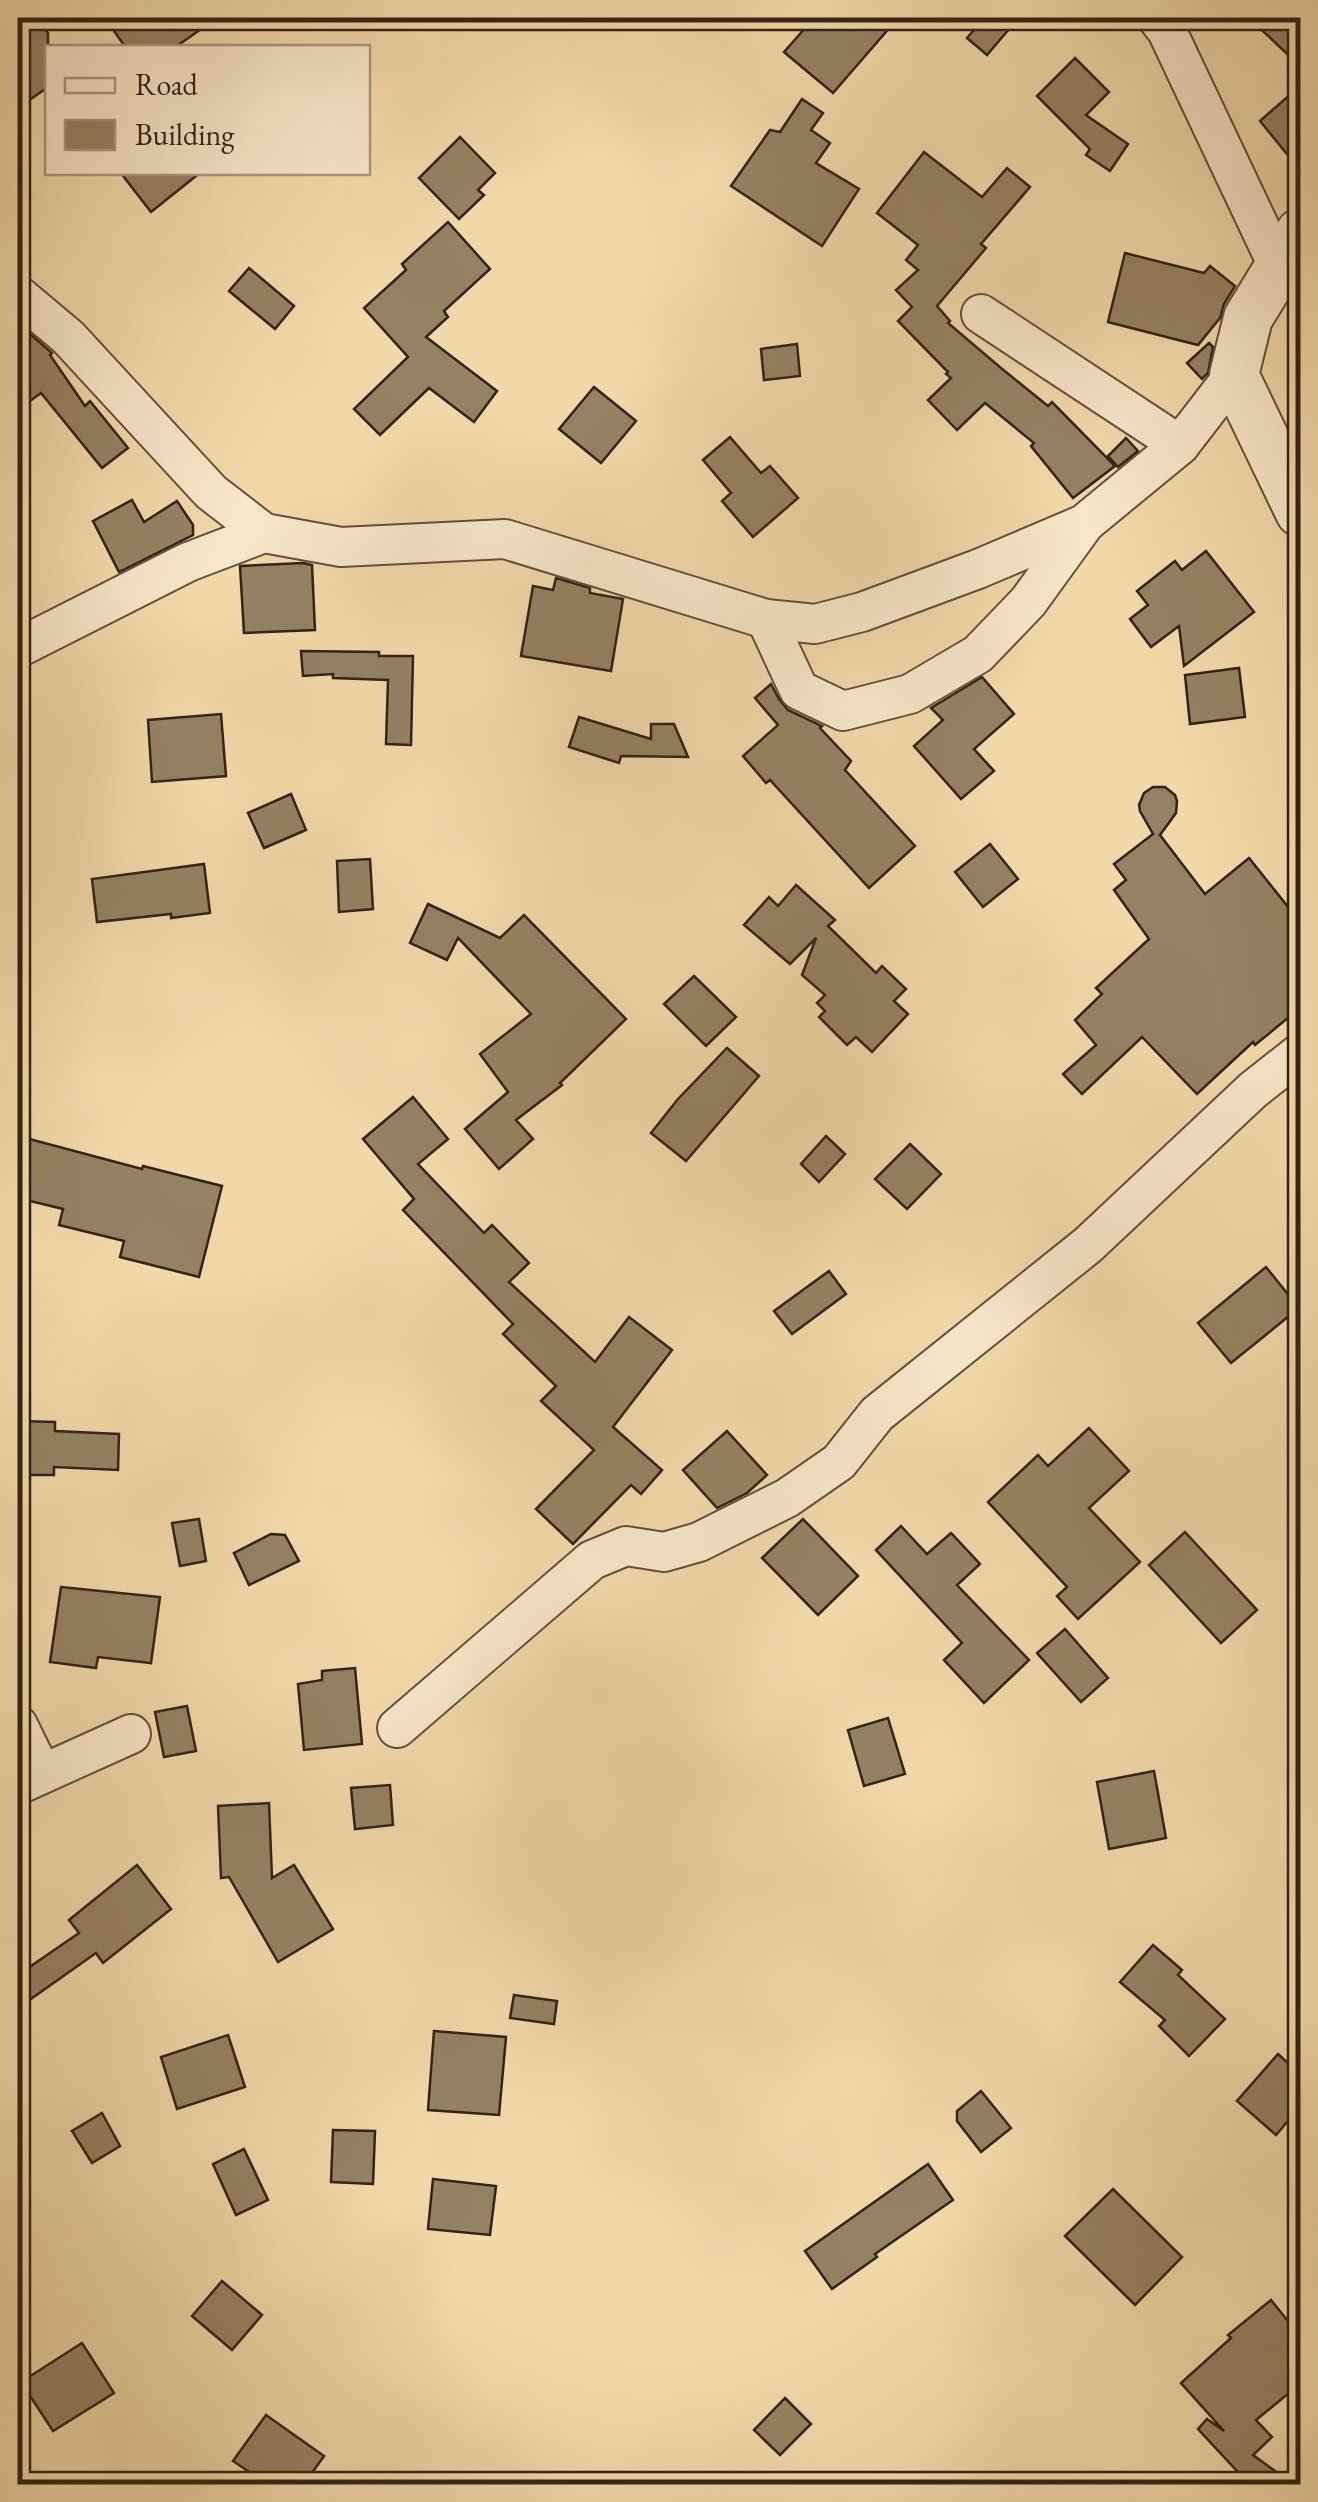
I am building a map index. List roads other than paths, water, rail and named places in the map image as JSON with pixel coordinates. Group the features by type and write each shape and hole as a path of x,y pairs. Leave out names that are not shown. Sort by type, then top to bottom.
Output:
{"street":[{"path":"766,619 799,690 843,711 910,694 978,654 1028,602 1084,524 1180,444 1234,375 1248,318 1290,251 1168,22"},
{"path":"18,295 68,337 211,492 264,532 340,547 505,539 766,619 816,624 862,612 978,569 1084,524"},
{"path":"980,314 1180,444"},
{"path":"1234,375 1300,512"},
{"path":"18,648 188,562 264,532"},
{"path":"396,1728 592,1560 626,1546 664,1552 699,1542 787,1498 839,1462 878,1414 1088,1244 1253,1090 1300,1053"},
{"path":"18,1726 30,1779 130,1734"}]}
